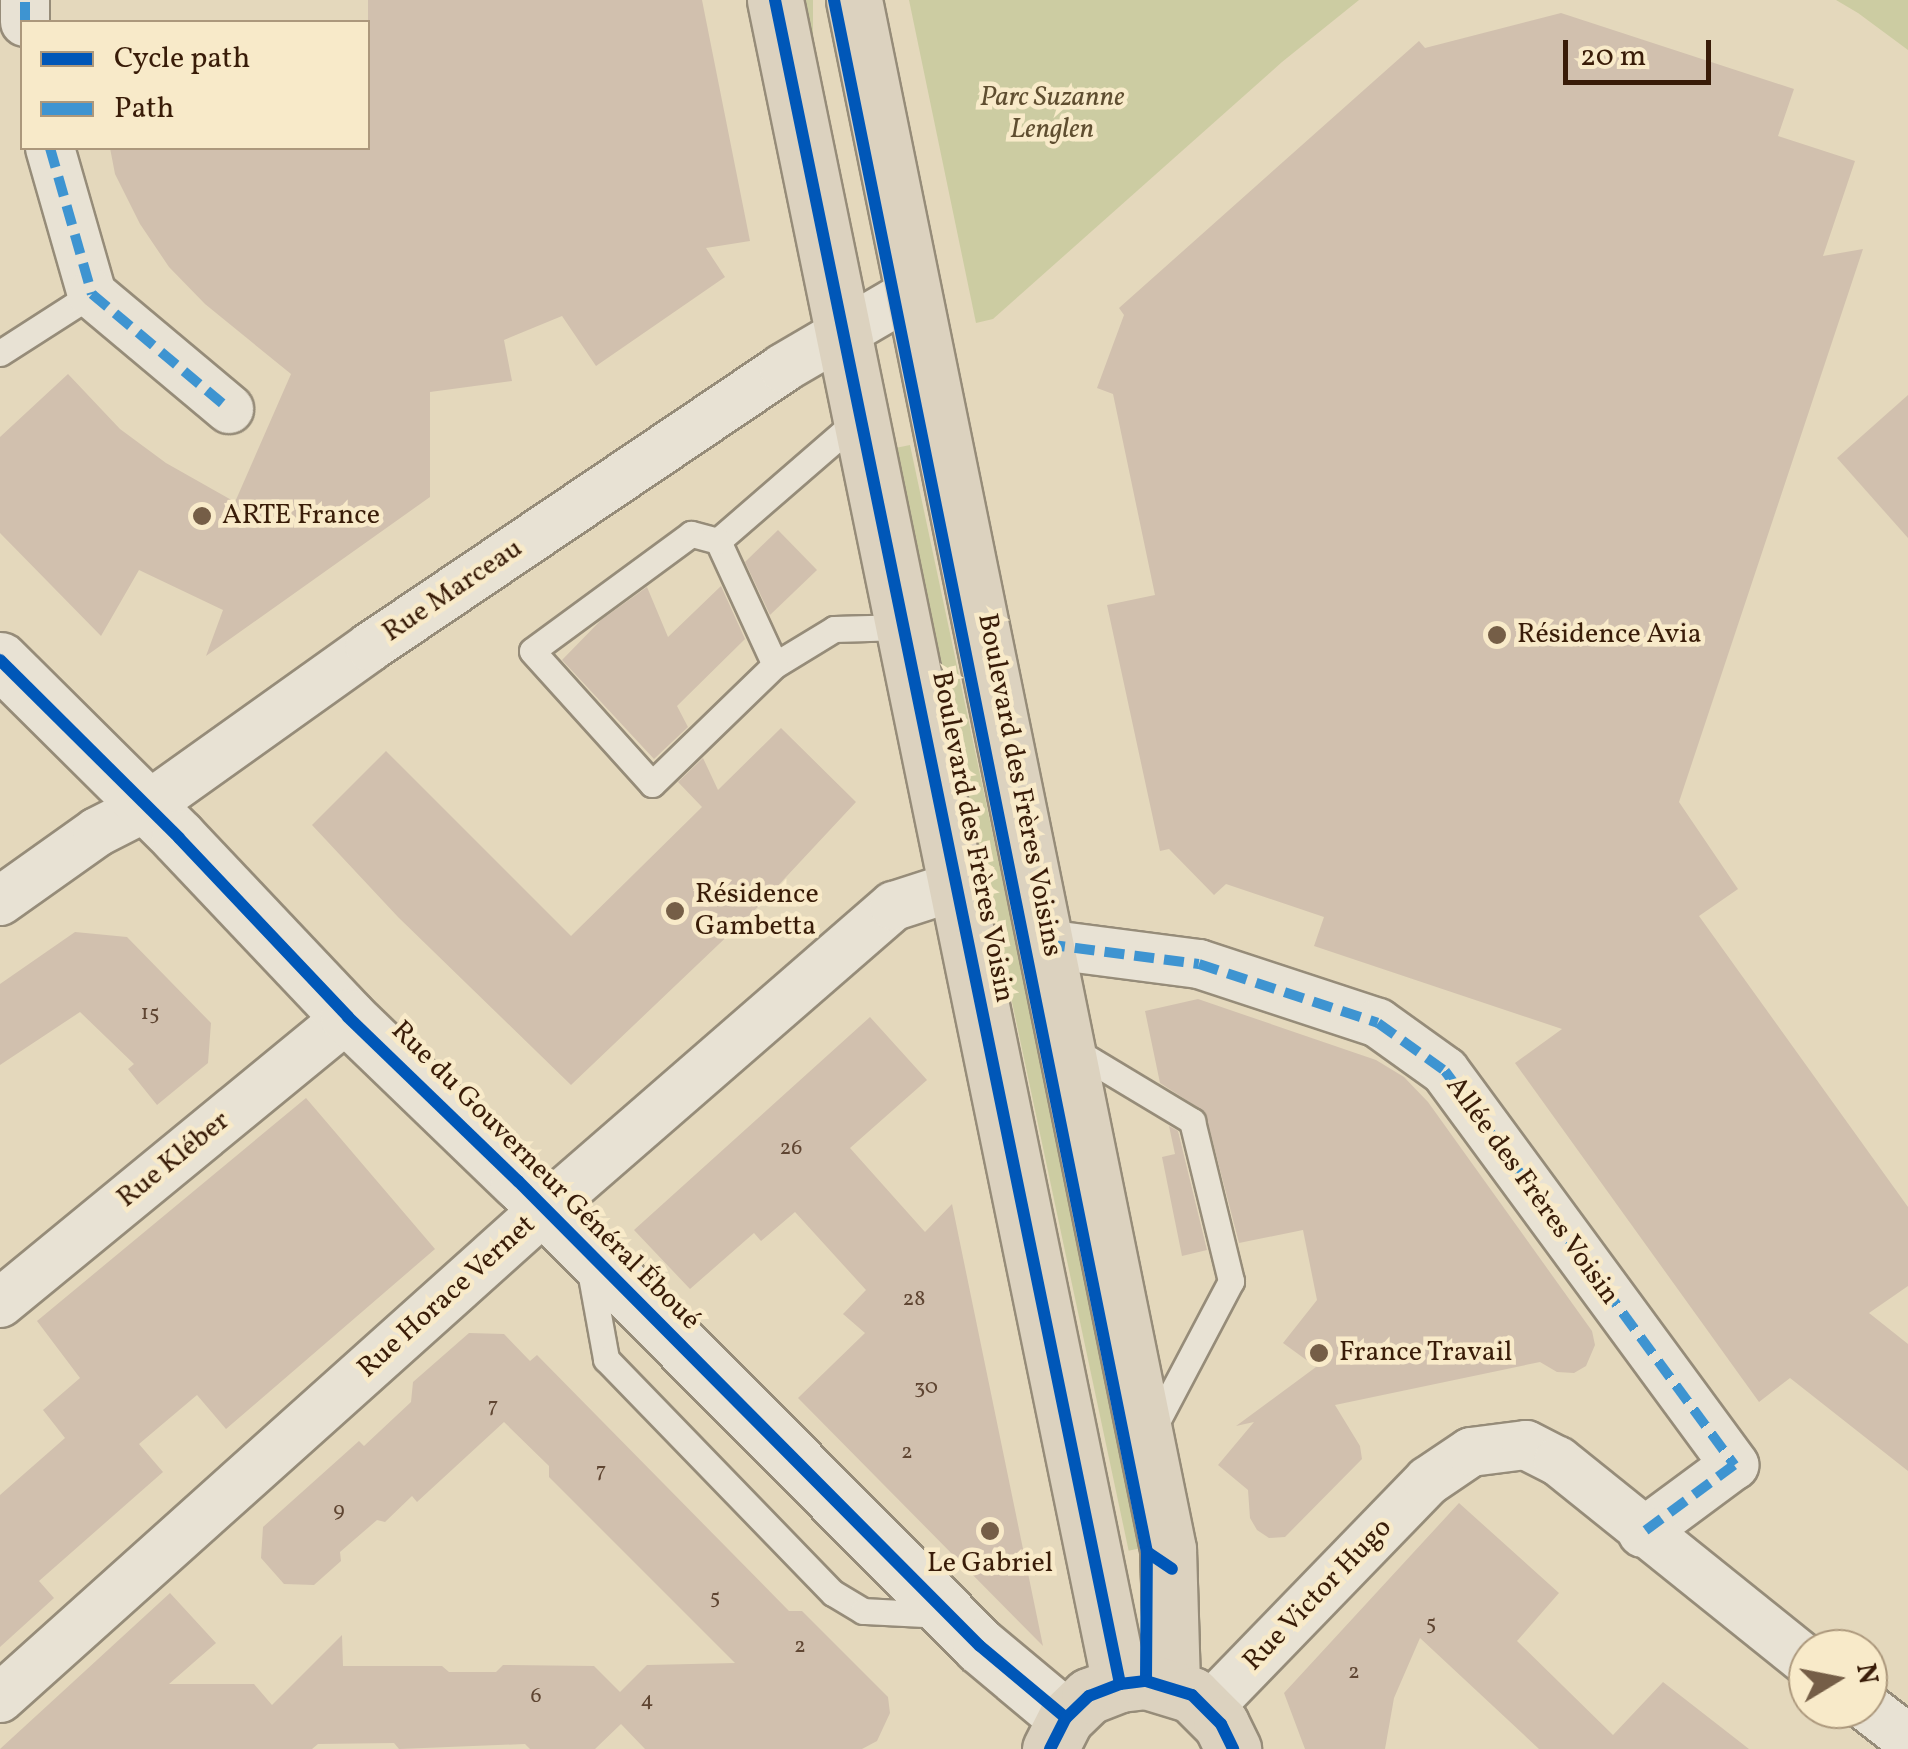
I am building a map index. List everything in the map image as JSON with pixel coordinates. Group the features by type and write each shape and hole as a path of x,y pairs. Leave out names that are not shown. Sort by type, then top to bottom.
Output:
{"main road":[{"name":"Boulevard des Frères Voisin","path":"775,0 956,886 1183,1707"},
{"name":"Boulevard des Frères Voisin","path":"854,0 1172,1569 1183,1707"},
{"name":"Rue du Gouverneur Général Éboué","path":"0,660 348,1017 545,1209 948,1615 1058,1733"},
{"path":"1058,1733 1089,1696 1183,1707"}],"street":[{"path":"51,150 92,294 229,408"},
{"name":"Rue Marceau","path":"0,900 97,832 146,807 370,647 844,330 913,292"},
{"name":"Rue Horace Vernet","path":"0,1698 545,1209 894,906 956,886"},
{"name":"Allée des Frères Voisin","path":"1045,944 1200,964 1378,1023 1445,1071 1734,1465 1642,1533"},
{"name":"Rue Kléber","path":"0,1303 348,1017"},
{"name":"Rue Victor Hugo","path":"1183,1707 1428,1481 1470,1452 1526,1446 1558,1461 1642,1533 1788,1646"},
{"path":"1888,1724 1908,1740"}],"lane":[{"path":"0,353 92,294"},
{"path":"718,541 861,417"},
{"path":"718,541 691,534 532,651 652,784 775,665 834,629 904,627"},
{"path":"718,541 775,665"},
{"path":"1065,1044 1192,1121 1231,1280 1146,1442"}],"green space":[{"path":"801,0 813,0 813,271 801,271"},
{"name":"Parc Suzanne Lenglen","path":"909,0 1359,0 1282,62 993,319 976,323"},
{"path":"1836,0 1908,0 1908,50 1858,13"},
{"path":"910,445 1144,1547 1129,1551 894,448"}],"building":[{"path":"368,0 702,0 750,241 706,248 725,277 596,366 562,316 504,340 512,381 430,392 430,497 206,656 223,610 139,570 101,636 0,533 0,437 68,374 120,429 166,463 235,502 291,374 205,304 169,267 140,224 115,174 110,150 370,150"},
{"name":"Résidence Avia","path":"1561,13 1794,89 1778,136 1855,161 1823,256 1863,249 1679,802 1738,889 1699,916 1908,1207 1908,1286 1869,1313 1908,1344 1908,1471 1790,1378 1759,1402 1515,1063 1562,1029 1314,946 1324,917 1226,884 1214,895 1169,849 1160,851 1107,605 1155,595 1113,394 1097,388 1124,315 1119,308 1419,41 1425,48"},
{"path":"1908,395 1908,538 1837,458"},
{"path":"778,530 817,570 770,615 745,562"},
{"path":"721,586 745,639 677,706 688,727 654,759 562,660 601,620 647,587 668,637"},
{"name":"Résidence Gambetta","path":"781,728 856,802 760,905 571,1085 398,917 312,825 386,751 571,936 702,807 678,782 703,758 718,790"},
{"path":"75,932 127,937 211,1023 208,1063 157,1105 128,1069 134,1064 80,1012 0,1065 0,984"},
{"path":"1198,999 1376,1060 1404,1077 1428,1102 1592,1331 1595,1345 1586,1366 1574,1373 1557,1372 1540,1362 1335,1405 1360,1446 1362,1459 1285,1537 1269,1538 1257,1530 1250,1518 1248,1490 1218,1465 1254,1422 1236,1426 1316,1367 1283,1343 1317,1300 1303,1230 1239,1243 1205,1112 1160,1083 1145,1011"},
{"path":"870,1017 927,1080 850,1148 925,1232 952,1204 1043,1646 798,1398 865,1333 843,1314 866,1290 795,1212 761,1241 754,1233 690,1289 634,1230"},
{"path":"306,1098 435,1249 226,1429 197,1395 139,1444 163,1472 39,1581 54,1598 0,1647 0,1495 65,1438 43,1410 80,1378 37,1321"},
{"path":"1169,1126 1178,1131 1207,1250 1182,1256 1162,1157 1175,1154"},
{"path":"469,1333 504,1334 530,1361 537,1355 789,1611 802,1611 888,1697 890,1713 877,1741 862,1749 645,1749 621,1724 595,1749 530,1749 525,1744 399,1749 394,1743 318,1744 312,1749 0,1749 170,1593 216,1643 169,1684 254,1684 272,1705 342,1635 343,1666 442,1666 449,1672 496,1672 503,1665 594,1666 620,1692 647,1665 735,1663 549,1477 549,1466 504,1422 417,1502 412,1496 385,1522 377,1520 340,1552 341,1561 314,1585 284,1584 261,1558 263,1527 359,1441 364,1446 411,1402 413,1382"},
{"path":"1459,1503 1559,1593 1517,1641 1613,1735 1663,1682 1749,1749 1539,1749 1420,1638 1394,1698 1385,1749 1305,1749 1284,1693"}],"marked path":[{"path":"25,0 25,20"},
{"path":"51,150 92,294 229,409"},
{"path":"1045,944 1199,964 1378,1023 1445,1071 1734,1465 1642,1533"}],"cycle path":[{"path":"775,0 1120,1684"},
{"name":"Boulevard des Frères Voisins","path":"834,0 1147,1552 1172,1569"},
{"path":"0,660 179,838 348,1017 518,1181 980,1646 1066,1718"},
{"path":"1146,1681 1147,1552"},
{"path":"1050,1749 1066,1718 1089,1696 1120,1684 1146,1681 1192,1695 1221,1724 1233,1749"}],"place":[{"name":"ARTE France","path":"202,516"},
{"name":"Résidence Avia","path":"1497,635"},
{"name":"Résidence Gambetta","path":"675,911"},
{"name":"France Travail","path":"1319,1353"},
{"name":"Le Gabriel","path":"990,1531"}]}
